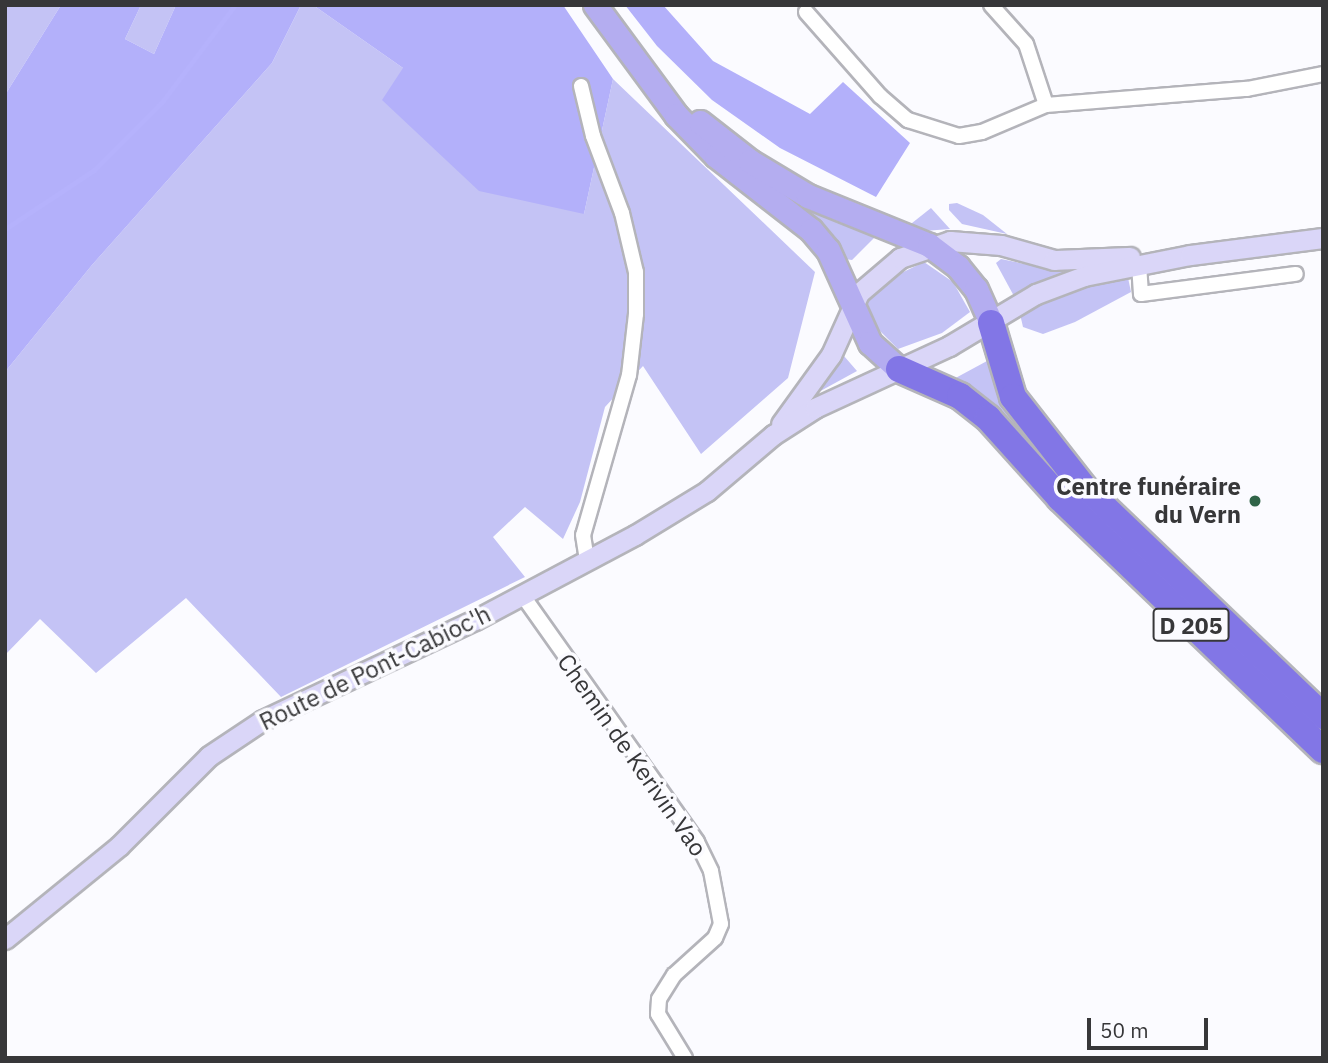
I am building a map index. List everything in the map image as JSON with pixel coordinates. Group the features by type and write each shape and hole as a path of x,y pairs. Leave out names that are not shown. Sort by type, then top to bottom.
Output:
{"highway":[{"name":"D 205","path":"991,323 1013,397 1084,488 1323,716"},
{"name":"D 205","path":"899,369 960,396 988,418 1060,498 1323,750"}],"main road":[{"path":"595,5 676,115 716,156 810,230 828,250 870,343 899,369"},
{"path":"643,71 750,161 849,216 929,245 958,267 976,289 991,323"}],"street":[{"path":"991,5 1026,44 1046,105"},
{"path":"806,8 880,96 908,120 935,132 959,136 982,132 1046,105 1247,89 1323,74"},
{"path":"581,86 593,136 622,213 636,272 629,374 583,535 587,560"},
{"path":"899,369 991,323 1036,294 1084,276 1190,255 1323,238"},
{"path":"851,304 878,272 929,245 978,241 1054,260 1190,255"},
{"path":"1139,265 1141,294 1296,274"},
{"name":"Route de Pont-Cabioc'h","path":"773,435 831,355 851,304"},
{"name":"Route de Pont-Cabioc'h","path":"5,939 118,846 209,756 263,720 523,596 707,491 773,435 815,408 899,369"},
{"name":"Chemin de Kerivin Vao","path":"523,596 698,842 711,871 721,924 715,938 674,975 659,999 658,1014 685,1058"}],"shaded area":[{"path":"5,5 61,5 5,95"},
{"path":"61,5 141,5 125,39 154,54 176,5 301,5 272,63 92,265 5,372 5,95"},
{"path":"141,5 176,5 154,54 125,39"},
{"path":"301,5 313,5 403,68 584,214 613,79 815,272 788,378 701,454 643,366 605,407 580,502 563,539 525,507 493,537 525,577 281,697 186,598 96,673 40,619 5,655 5,372 92,265 272,63"},
{"path":"313,5 563,5 613,79 584,214 479,191 382,100 403,68"},
{"path":"625,5 663,5 713,61 810,114 843,82 910,143 876,197 780,148 712,100 657,46"},
{"path":"801,202 858,230 877,235 852,260 845,259 828,232 798,206"},
{"path":"957,203 983,215 1007,234 962,224 949,210 949,204"},
{"path":"931,208 950,229 924,231 907,227"},
{"path":"1001,259 1062,272 1062,276 1015,298 996,263"},
{"path":"924,262 953,282 970,312 942,333 898,349 879,330 867,303 891,278"},
{"path":"1127,273 1131,292 1075,322 1043,334 1023,327 1020,314 1043,301"},
{"path":"844,356 857,371 815,394 837,367"},
{"path":"987,361 998,396 1021,430 1071,489 950,381"}],"waterway":[{"path":"5,229 94,170 162,102 235,5"}],"place":[{"name":"Centre funéraire du Vern","path":"1255,501"}]}
